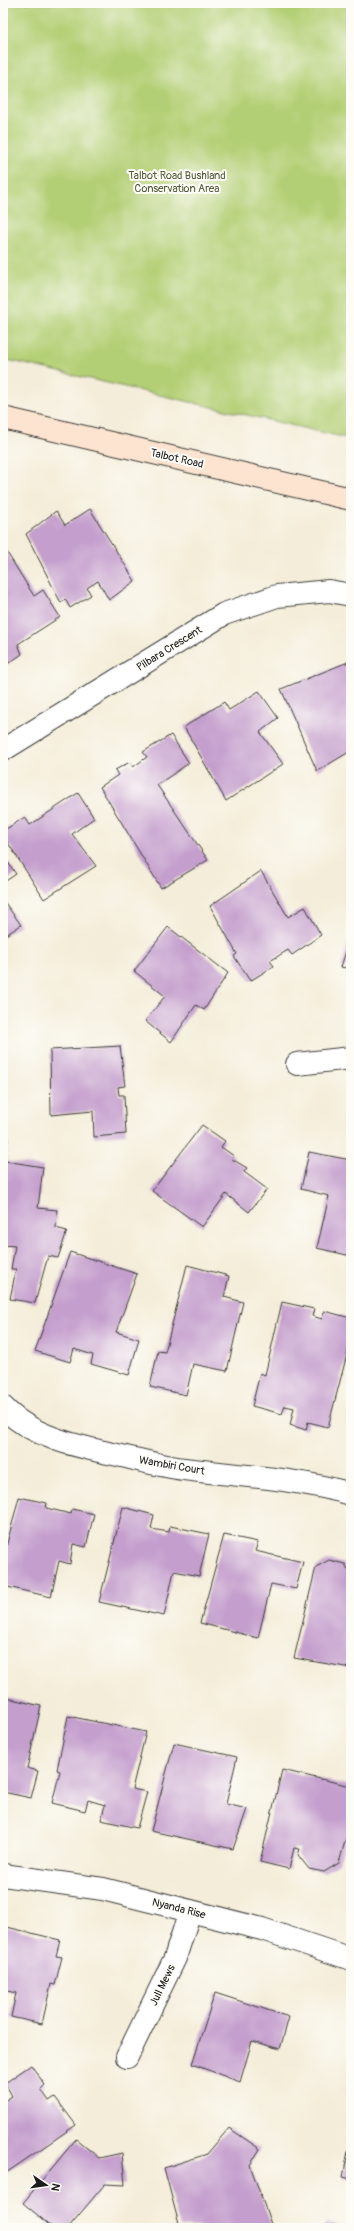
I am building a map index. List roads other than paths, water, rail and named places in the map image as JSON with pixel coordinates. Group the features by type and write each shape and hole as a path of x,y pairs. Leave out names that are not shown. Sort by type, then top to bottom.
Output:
{"main road":[{"name":"Talbot Road","path":"3,418 351,499"}],"street":[{"name":"Pilbara Crescent","path":"3,750 224,614 277,596 329,591 351,595"},
{"path":"297,1064 351,1058"},
{"name":"Wambiri Court","path":"3,1407 12,1416 46,1435 82,1447 181,1468 320,1485 351,1494"},
{"name":"Nyanda Rise","path":"3,1875 103,1889 262,1929 351,1959"},
{"name":"Jull Mews","path":"127,2057 175,1958 190,1911"}],"park label":[{"name":"Talbot Road Bushland Conservation Area","path":"177,181"}]}
